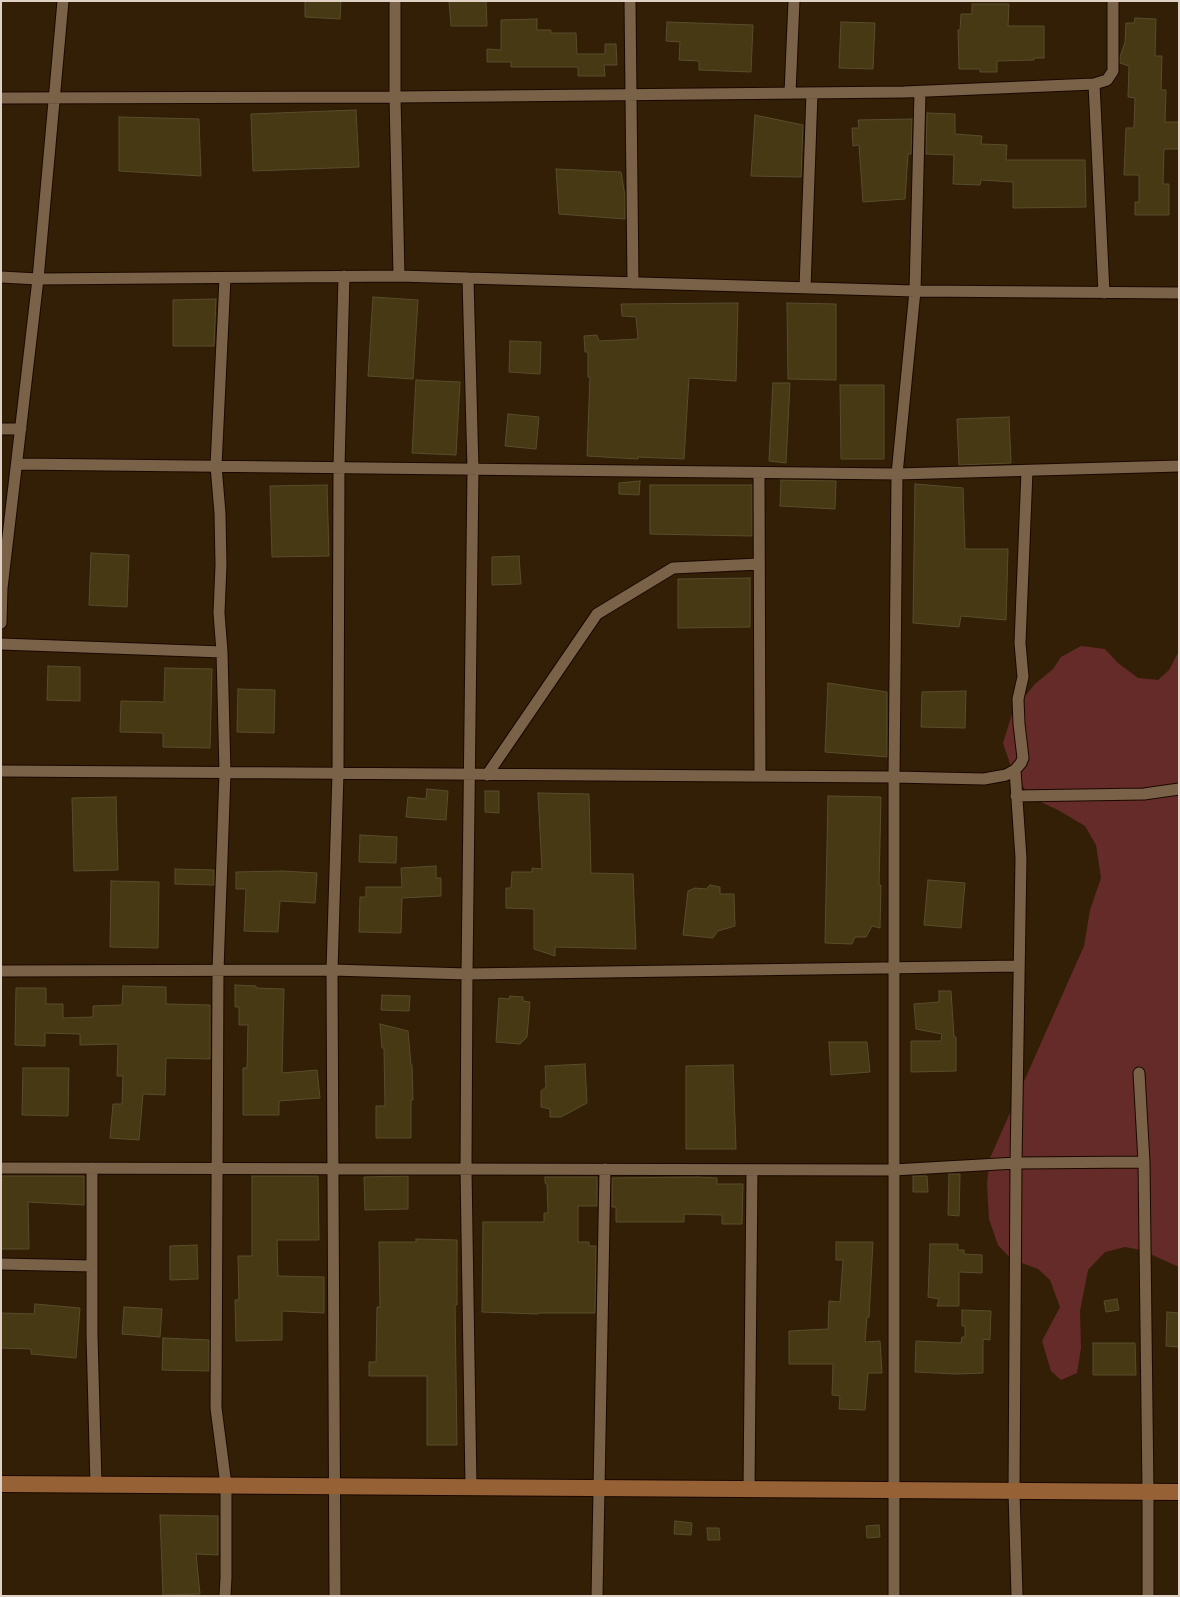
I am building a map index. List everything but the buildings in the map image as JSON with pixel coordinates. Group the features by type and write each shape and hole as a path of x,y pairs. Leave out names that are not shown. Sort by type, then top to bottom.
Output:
{"street":[{"path":"1,623 2,588 38,279 64,1"},
{"path":"395,1 399,276"},
{"path":"630,1 632,283"},
{"path":"790,93 794,1"},
{"path":"1,98 395,97 920,92 1094,84 1107,80 1113,71 1112,1"},
{"path":"1094,84 1104,292"},
{"path":"805,288 812,92"},
{"path":"894,1596 894,776 897,474 915,291 920,92"},
{"path":"335,1596 332,970 338,774 339,467 344,276"},
{"path":"1,277 38,279 399,276 915,291 1179,293"},
{"path":"225,278 216,466 220,514 221,565 219,613 226,773 218,970 216,1408 226,1485 225,1596"},
{"path":"468,278 474,469 469,774 466,1169 471,1486"},
{"path":"1,429 21,429"},
{"path":"17,464 897,474 1179,466"},
{"path":"1,771 894,776 984,779 1006,775 1015,770 1023,758 1018,699 1023,677 1020,643 1027,471"},
{"path":"759,473 760,776"},
{"path":"487,775 597,614 673,568 759,564"},
{"path":"1,644 222,652"},
{"path":"1015,770 1021,858 1016,1163 1014,1492 1017,1596"},
{"path":"1016,796 1144,794 1178,788"},
{"path":"1,971 332,970 467,974 1019,966"},
{"path":"1139,1072 1144,1162 1148,1596"},
{"path":"1,1168 893,1170 1016,1163 1144,1162"},
{"path":"92,1168 92,1335 96,1484"},
{"path":"597,1596 605,1169"},
{"path":"749,1490 752,1170"},
{"path":"1,1264 92,1266"},
{"path":"1,1484 1179,1492"}],"shaded area":[{"path":"1081,646 1105,649 1118,663 1138,678 1158,680 1169,670 1179,651 1179,1267 1141,1250 1125,1247 1105,1252 1088,1270 1080,1311 1081,1348 1077,1373 1061,1380 1051,1371 1042,1341 1060,1307 1050,1280 1038,1269 1011,1259 998,1245 989,1219 987,1183 990,1158 1084,946 1090,910 1101,878 1096,845 1085,826 1058,810 1030,797 1012,770 1003,743 1013,711 1035,684 1053,669 1061,657"}]}
